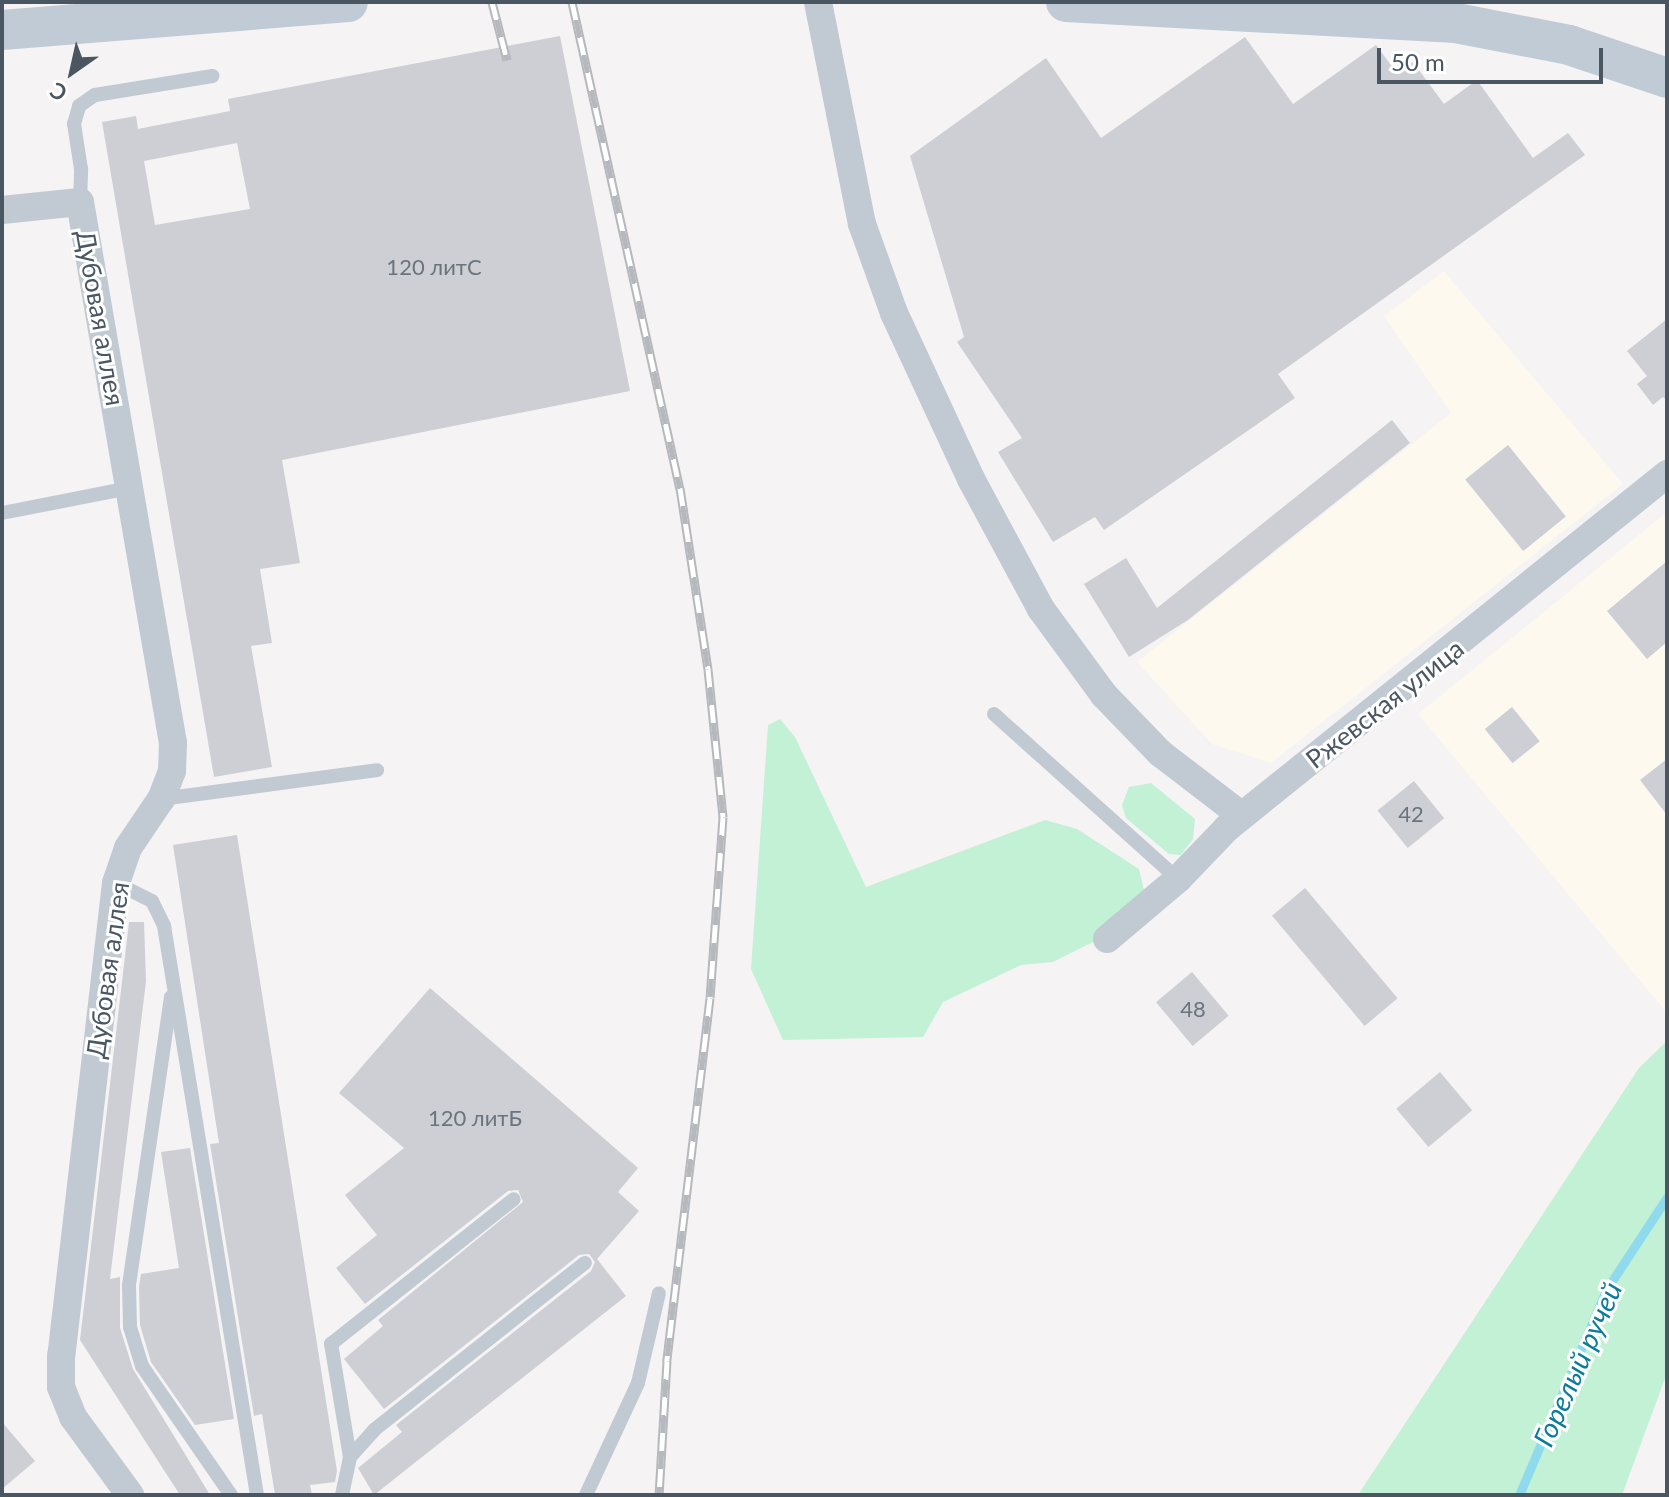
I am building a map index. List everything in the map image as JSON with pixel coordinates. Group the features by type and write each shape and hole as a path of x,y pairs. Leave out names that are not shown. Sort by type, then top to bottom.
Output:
{"main road":[{"path":"2,30 348,2"},
{"path":"1066,2 1456,23 1569,45 1667,78"}],"street":[{"path":"818,2 862,224 894,313 971,479 1041,609 1104,695 1160,753 1242,816"},
{"path":"2,210 80,202"},
{"name":"Дубовая аллея","path":"80,202 173,743 172,771 161,799 128,848 116,883 61,1387 73,1417 130,1495"},
{"name":"Ржевская улица","path":"1107,939 1178,879 1242,816 1667,474"}],"lane":[{"path":"80,202 81,169 74,124 79,106 95,95 212,76"},
{"path":"2,513 129,488"},
{"path":"994,714 1178,879"},
{"path":"161,799 377,770"},
{"path":"116,883 152,901 164,926 257,1495"},
{"path":"173,981 129,1286 130,1327 142,1366 231,1495"},
{"path":"342,1495 350,1457 331,1344 514,1199"},
{"path":"350,1457 374,1430 585,1263"},
{"path":"586,1495 638,1383 659,1293"}],"shaded area":[{"path":"1444,271 1623,484 1271,763 1212,744 1137,662 1451,413 1384,316"},
{"path":"1667,512 1667,1013 1418,714"}],"green space":[{"path":"780,719 795,737 866,887 1045,820 1077,829 1139,869 1144,890 1093,942 1053,962 1021,965 943,1002 923,1037 783,1040 751,969 768,725"},
{"path":"1151,783 1195,819 1193,839 1181,855 1169,854 1126,818 1122,805 1129,787"},
{"path":"1667,1041 1667,1373 1622,1495 1358,1495 1639,1068"}],"building":[{"path":"560,36 630,391 282,460 300,563 260,569 272,643 251,646 272,767 214,777 102,122 136,116 138,129 230,111 228,99","holes":["237,143 250,209 155,225 144,161"]},
{"path":"1245,37 1293,104 1376,45 1397,73 1413,62 1444,104 1477,80 1533,158 1568,133 1585,155 1278,374 1295,398 1104,530 1095,517 1053,542 998,452 1022,438 957,342 964,337 910,156 1046,58 1101,138"},
{"path":"1667,319 1667,401 1663,397 1653,405 1637,384 1647,376 1627,351"},
{"path":"1392,420 1410,443 1188,620 1129,657 1084,584 1126,558 1157,608"},
{"path":"1508,445 1566,516 1523,551 1465,480"},
{"path":"1667,561 1667,642 1647,659 1607,611"},
{"path":"1512,707 1540,741 1512,763 1485,729"},
{"path":"1667,759 1667,815 1640,780"},
{"path":"1414,781 1444,818 1408,848 1377,811"},
{"path":"237,835 337,1471 335,1482 310,1485 312,1495 275,1495 262,1414 254,1416 210,1144 219,1143 173,845"},
{"path":"1305,888 1398,998 1365,1026 1272,916"},
{"path":"129,922 144,922 146,981 110,1279 120,1277 120,1328 133,1369 210,1495 180,1495 80,1340"},
{"path":"1192,972 1229,1016 1193,1046 1156,1002"},
{"path":"430,988 638,1168 618,1192 639,1211 597,1259 626,1296 374,1495 358,1468 402,1432 396,1425 591,1271 595,1262 589,1254 579,1255 384,1409 344,1359 383,1326 378,1320 523,1202 518,1190 508,1191 365,1304 336,1268 377,1235 345,1195 404,1148 339,1093"},
{"path":"1440,1072 1472,1110 1428,1147 1396,1109"},
{"path":"190,1148 234,1419 195,1425 151,1362 140,1325 139,1287 141,1274 179,1268 161,1152"},
{"path":"2,1422 35,1461 2,1489"}],"waterway":[{"name":"Горелый ручей","path":"1519,1495 1606,1290 1667,1197"}],"railway":[{"path":"492,2 507,60"},
{"path":"572,2 680,488 708,669 723,817 710,998 667,1361 659,1495"}]}
